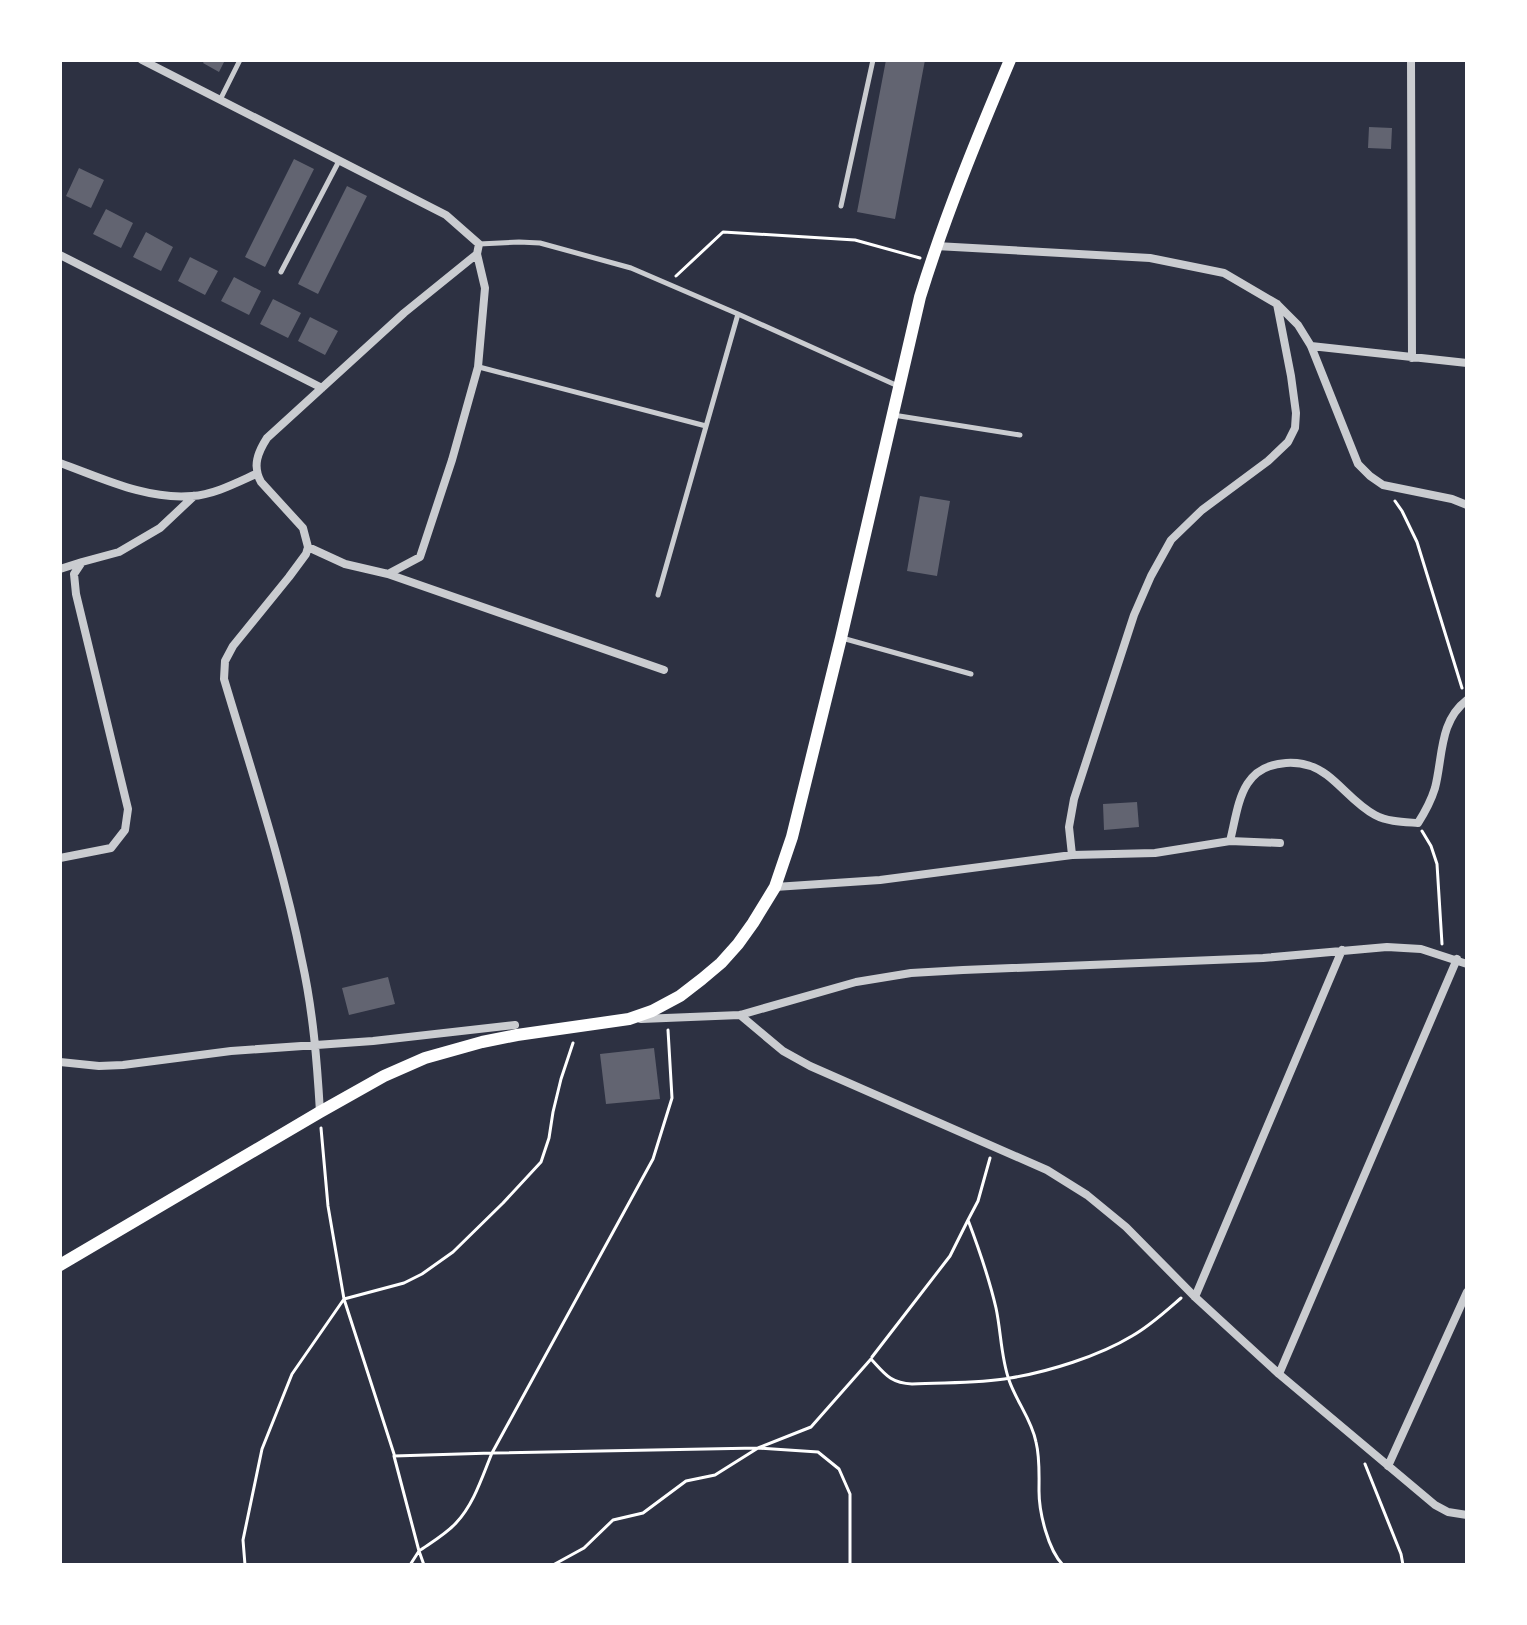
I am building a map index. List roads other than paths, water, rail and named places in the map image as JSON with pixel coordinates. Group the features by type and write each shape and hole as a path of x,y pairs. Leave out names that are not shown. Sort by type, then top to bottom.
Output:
{"main road":[{"path":"60,1265 320,1112 384,1076 425,1058 517,1035 629,1019 652,1011 680,996 721,963 753,923 775,887 795,825 920,297 936,246 1010,60"}],"street":[{"path":"142,60 446,215 479,244 477,254 485,288 478,367 452,460 420,557 388,574 384,573"},
{"path":"1411,60 1412,358"},
{"path":"936,246 1150,258 1224,273 1277,304 1298,325 1311,346 1358,464 1370,476 1383,485 1467,505"},
{"path":"320,1112 315,1045 302,960 276,850 224,679 225,661 233,646 289,577 308,547 303,528 256,474 259,452 267,438 404,313 477,254"},
{"path":"60,255 322,388"},
{"path":"1072,855 1069,827 1074,799 1134,615 1151,576 1171,540 1202,510 1268,461 1288,442 1295,428 1291,376 1277,304"},
{"path":"1311,346 1467,363"},
{"path":"60,463 134,490 166,496 194,496 256,474"},
{"path":"60,569 119,552 160,528 194,496"},
{"path":"1452,499 1467,498"},
{"path":"308,547 345,564 384,573 664,670"},
{"path":"60,858 111,848 125,830 128,809 76,594 74,574 82,562"},
{"path":"1230,841 1240,799 1250,779 1269,765 1288,763 1318,769 1377,817 1418,823 1434,791 1448,722 1466,700"},
{"path":"775,887 880,880 1072,855 1155,853 1230,841 1280,843"},
{"path":"629,1019 740,1015 856,982 911,973 1263,958 1399,948 1421,949 1467,964"},
{"path":"1192,1294 1342,950"},
{"path":"1279,1374 1457,959"},
{"path":"740,1015 783,1051 810,1066 1047,1170 1087,1195 1126,1227 1192,1294 1279,1374 1355,1439 1435,1505 1448,1512 1467,1515"},
{"path":"60,1062 123,1065 231,1051 515,1025"},
{"path":"1388,1466 1467,1292"}],"lane":[{"path":"220,100 240,60"},
{"path":"841,206 873,60"},
{"path":"281,272 339,160"},
{"path":"479,244 540,243 631,268 899,386"},
{"path":"658,595 738,314"},
{"path":"478,367 706,426"},
{"path":"892,415 1020,435"},
{"path":"841,638 971,674"}]}
